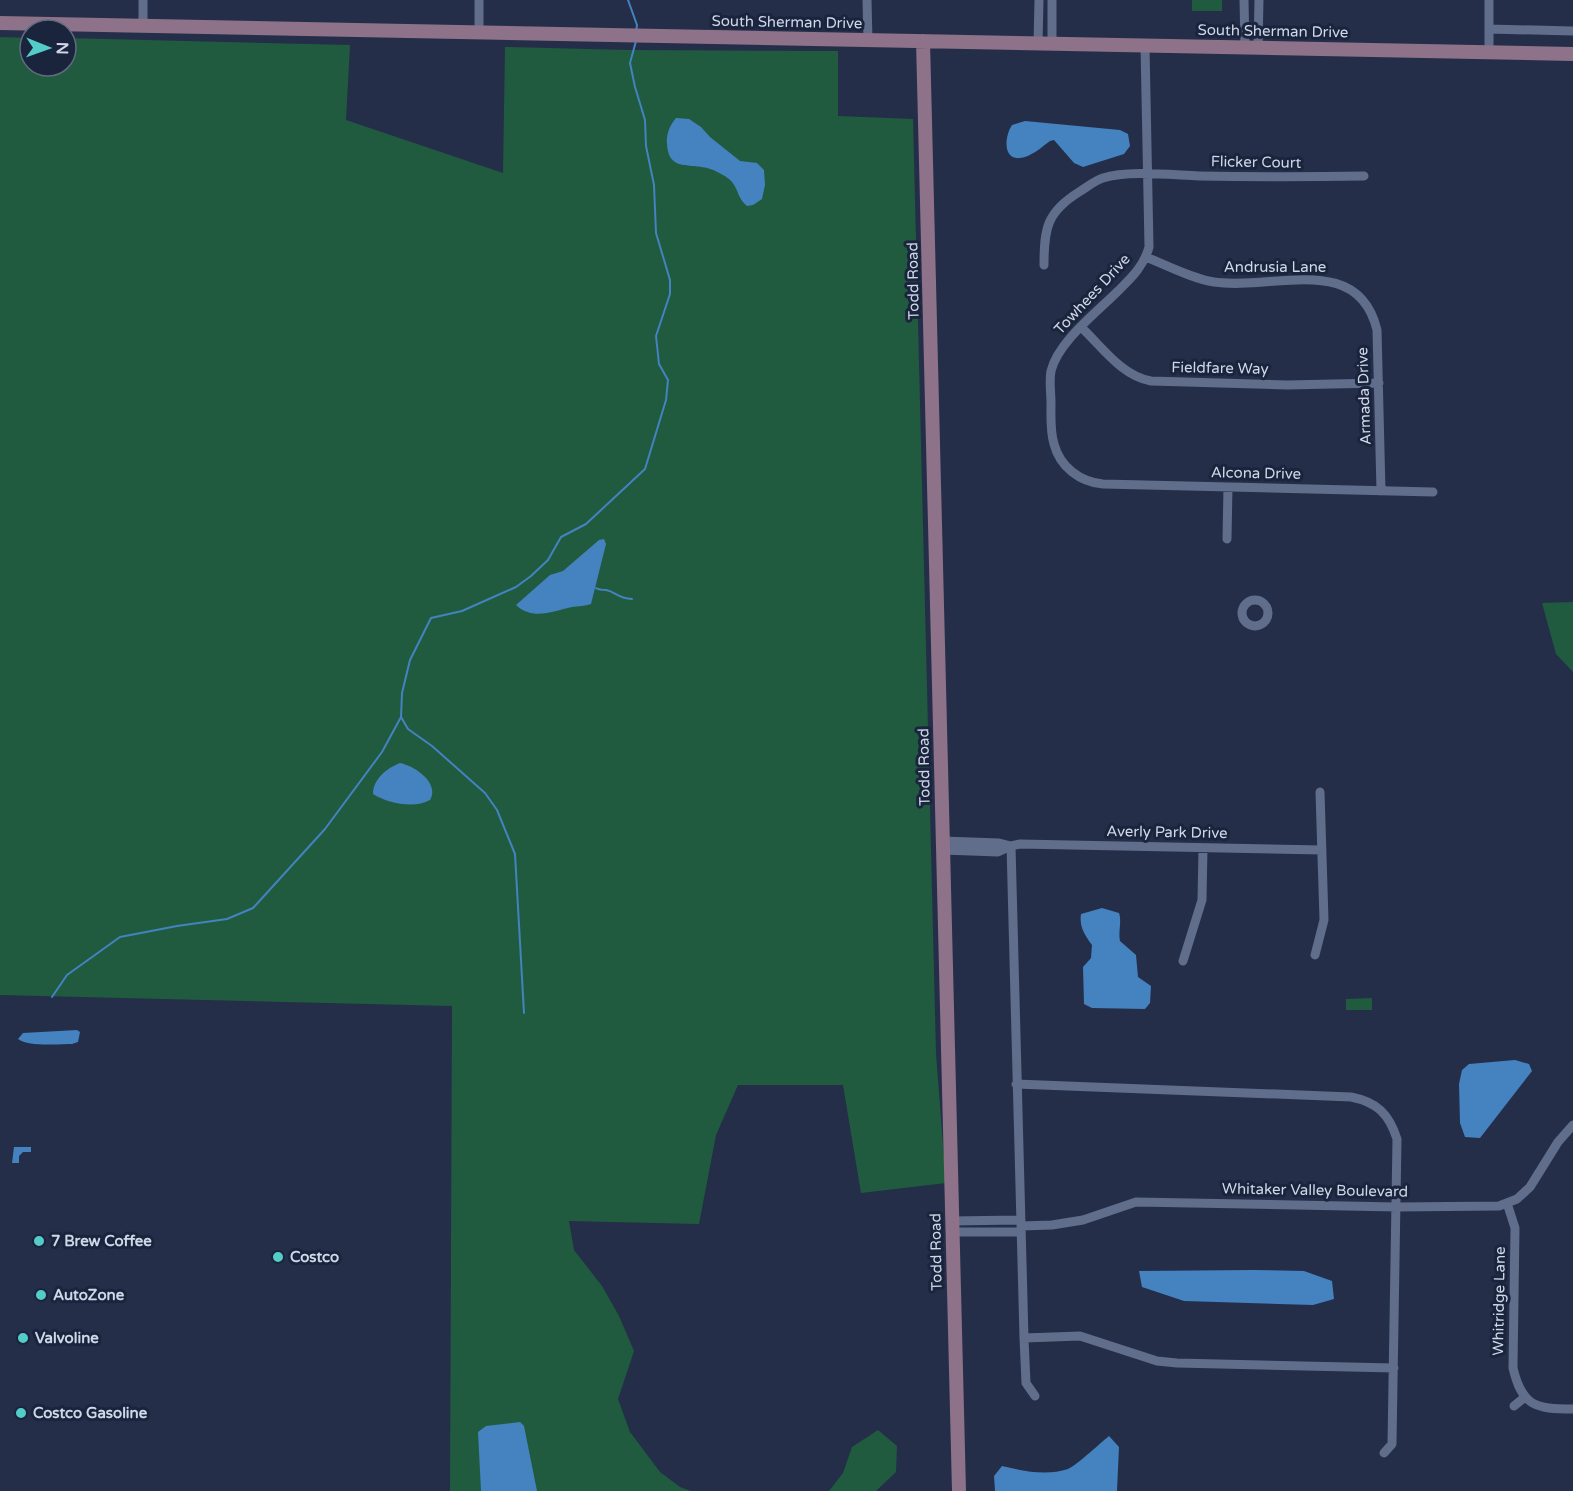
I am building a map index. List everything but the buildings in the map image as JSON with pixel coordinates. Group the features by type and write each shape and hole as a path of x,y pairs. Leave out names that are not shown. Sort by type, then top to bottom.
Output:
{"street":[{"path":"143,0 143,26"},
{"path":"479,0 479,33"},
{"path":"867,0 868,40"},
{"path":"1040,0 1045,44"},
{"path":"1045,44 1052,0"},
{"path":"1244,0 1252,47"},
{"path":"1252,47 1258,0"},
{"path":"1489,52 1490,0"},
{"name":"South Sherman Drive","path":"0,23 1573,54"},
{"path":"1490,29 1573,31"},
{"name":"Todd Road","path":"923,41 959,1491"},
{"name":"Towhees Drive","path":"1080,478 1065,466 1054,447 1051,371 1058,353 1136,273 1146,256 1150,234 1145,46"},
{"name":"Flicker Court","path":"1044,265 1047,228 1053,214 1063,203 1103,178 1148,175 1273,178 1364,176"},
{"name":"Andrusia Lane","path":"1146,256 1215,283 1321,280 1335,282 1354,291 1366,303"},
{"name":"Armada Drive","path":"1366,303 1374,317 1377,330 1381,491"},
{"name":"Fieldfare Way","path":"1082,327 1125,371 1146,380 1287,385 1379,383"},
{"name":"Alcona Drive","path":"1080,478 1103,484 1433,492"},
{"path":"1227,539 1228,487"},
{"path":"1315,955 1323,923 1320,792"},
{"name":"Averly Park Drive","path":"943,845 998,852 1020,844 1322,850"},
{"path":"1011,846 1024,1338 1026,1383 1035,1396"},
{"path":"1183,960 1202,900 1203,848"},
{"path":"1016,1084 1351,1097 1365,1100 1380,1109 1392,1125 1397,1139 1392,1444 1384,1453"},
{"name":"Whitaker Valley Boulevard","path":"952,1227 1052,1225 1083,1220 1136,1202 1490,1207 1520,1197 1530,1187 1558,1142 1573,1125"},
{"name":"Whitridge Lane","path":"1507,1203 1515,1228 1513,1368 1518,1388 1524,1397"},
{"path":"1024,1338 1080,1336 1157,1361 1178,1363 1394,1368"},
{"path":"1514,1406 1524,1397 1535,1405 1573,1409"}],"green space":[{"path":"1192,0 1222,0 1222,11 1192,11"},
{"path":"0,37 18,38 18,78 78,78 78,38 350,45 346,120 503,173 505,47 838,51 838,116 913,119 936,1054 946,1183 861,1193 843,1085 738,1085 716,1135 699,1224 569,1221 574,1250 602,1286 619,1316 634,1351 618,1399 630,1432 660,1472 680,1487 691,1491 450,1491 452,1006 0,995"},
{"path":"1573,602 1573,672 1556,654 1542,603"},
{"path":"1372,998 1372,1010 1346,1010 1346,999"},
{"path":"878,1430 897,1446 896,1472 876,1491 829,1491 843,1473 852,1447"}],"water":[{"path":"676,118 689,119 701,127 740,161 757,163 764,170 765,185 762,199 747,206 732,182 726,177 712,169 679,164 673,160 669,154 667,140 669,130"},
{"path":"1025,121 1120,130 1128,134 1130,146 1124,154 1083,167 1074,163 1054,140 1028,156 1012,157 1007,148 1009,130 1012,125"},
{"path":"604,539 606,544 591,604 543,614 529,613 516,605 550,575 563,571 599,540"},
{"path":"400,763 419,772 429,782 432,787 430,800 424,803 401,804 373,794 375,784 382,775"},
{"path":"1102,908 1119,913 1120,941 1136,955 1138,977 1151,986 1150,1003 1145,1009 1092,1008 1084,1004 1083,967 1091,958 1092,945 1082,927 1081,914"},
{"path":"77,1030 80,1032 78,1042 72,1044 36,1044 18,1039 23,1033"},
{"path":"1515,1060 1529,1064 1532,1071 1480,1138 1465,1137 1460,1123 1459,1084 1462,1070 1469,1064"},
{"path":"14,1147 31,1147 31,1152 23,1152 19,1156 19,1163 12,1163"},
{"path":"1139,1271 1304,1271 1332,1281 1334,1299 1313,1305 1184,1301 1142,1287"},
{"path":"520,1422 524,1426 537,1491 481,1491 478,1432 486,1426"},
{"path":"1109,1436 1119,1447 1117,1491 995,1491 994,1476 1002,1466 1043,1472 1068,1469"}],"waterway":[{"path":"628,0 637,25 636,32"},
{"path":"524,1013 515,854 497,810 485,793 432,746 408,729 401,717 402,693 410,660 431,618 462,611 516,587 548,560 561,537 586,524 645,469 666,400 668,380 659,364 656,336 670,294 670,280 656,233 654,185 646,146 645,120 630,63 636,41"},
{"path":"596,588 632,599"},
{"path":"52,997 67,975 120,937 227,919 253,908 325,829 382,752 401,717"}],"place":[{"name":"7 Brew Coffee","path":"39,1241"},
{"name":"Costco","path":"278,1257"},
{"name":"AutoZone","path":"41,1295"},
{"name":"Valvoline","path":"23,1338"},
{"name":"Costco Gasoline","path":"21,1413"}]}
